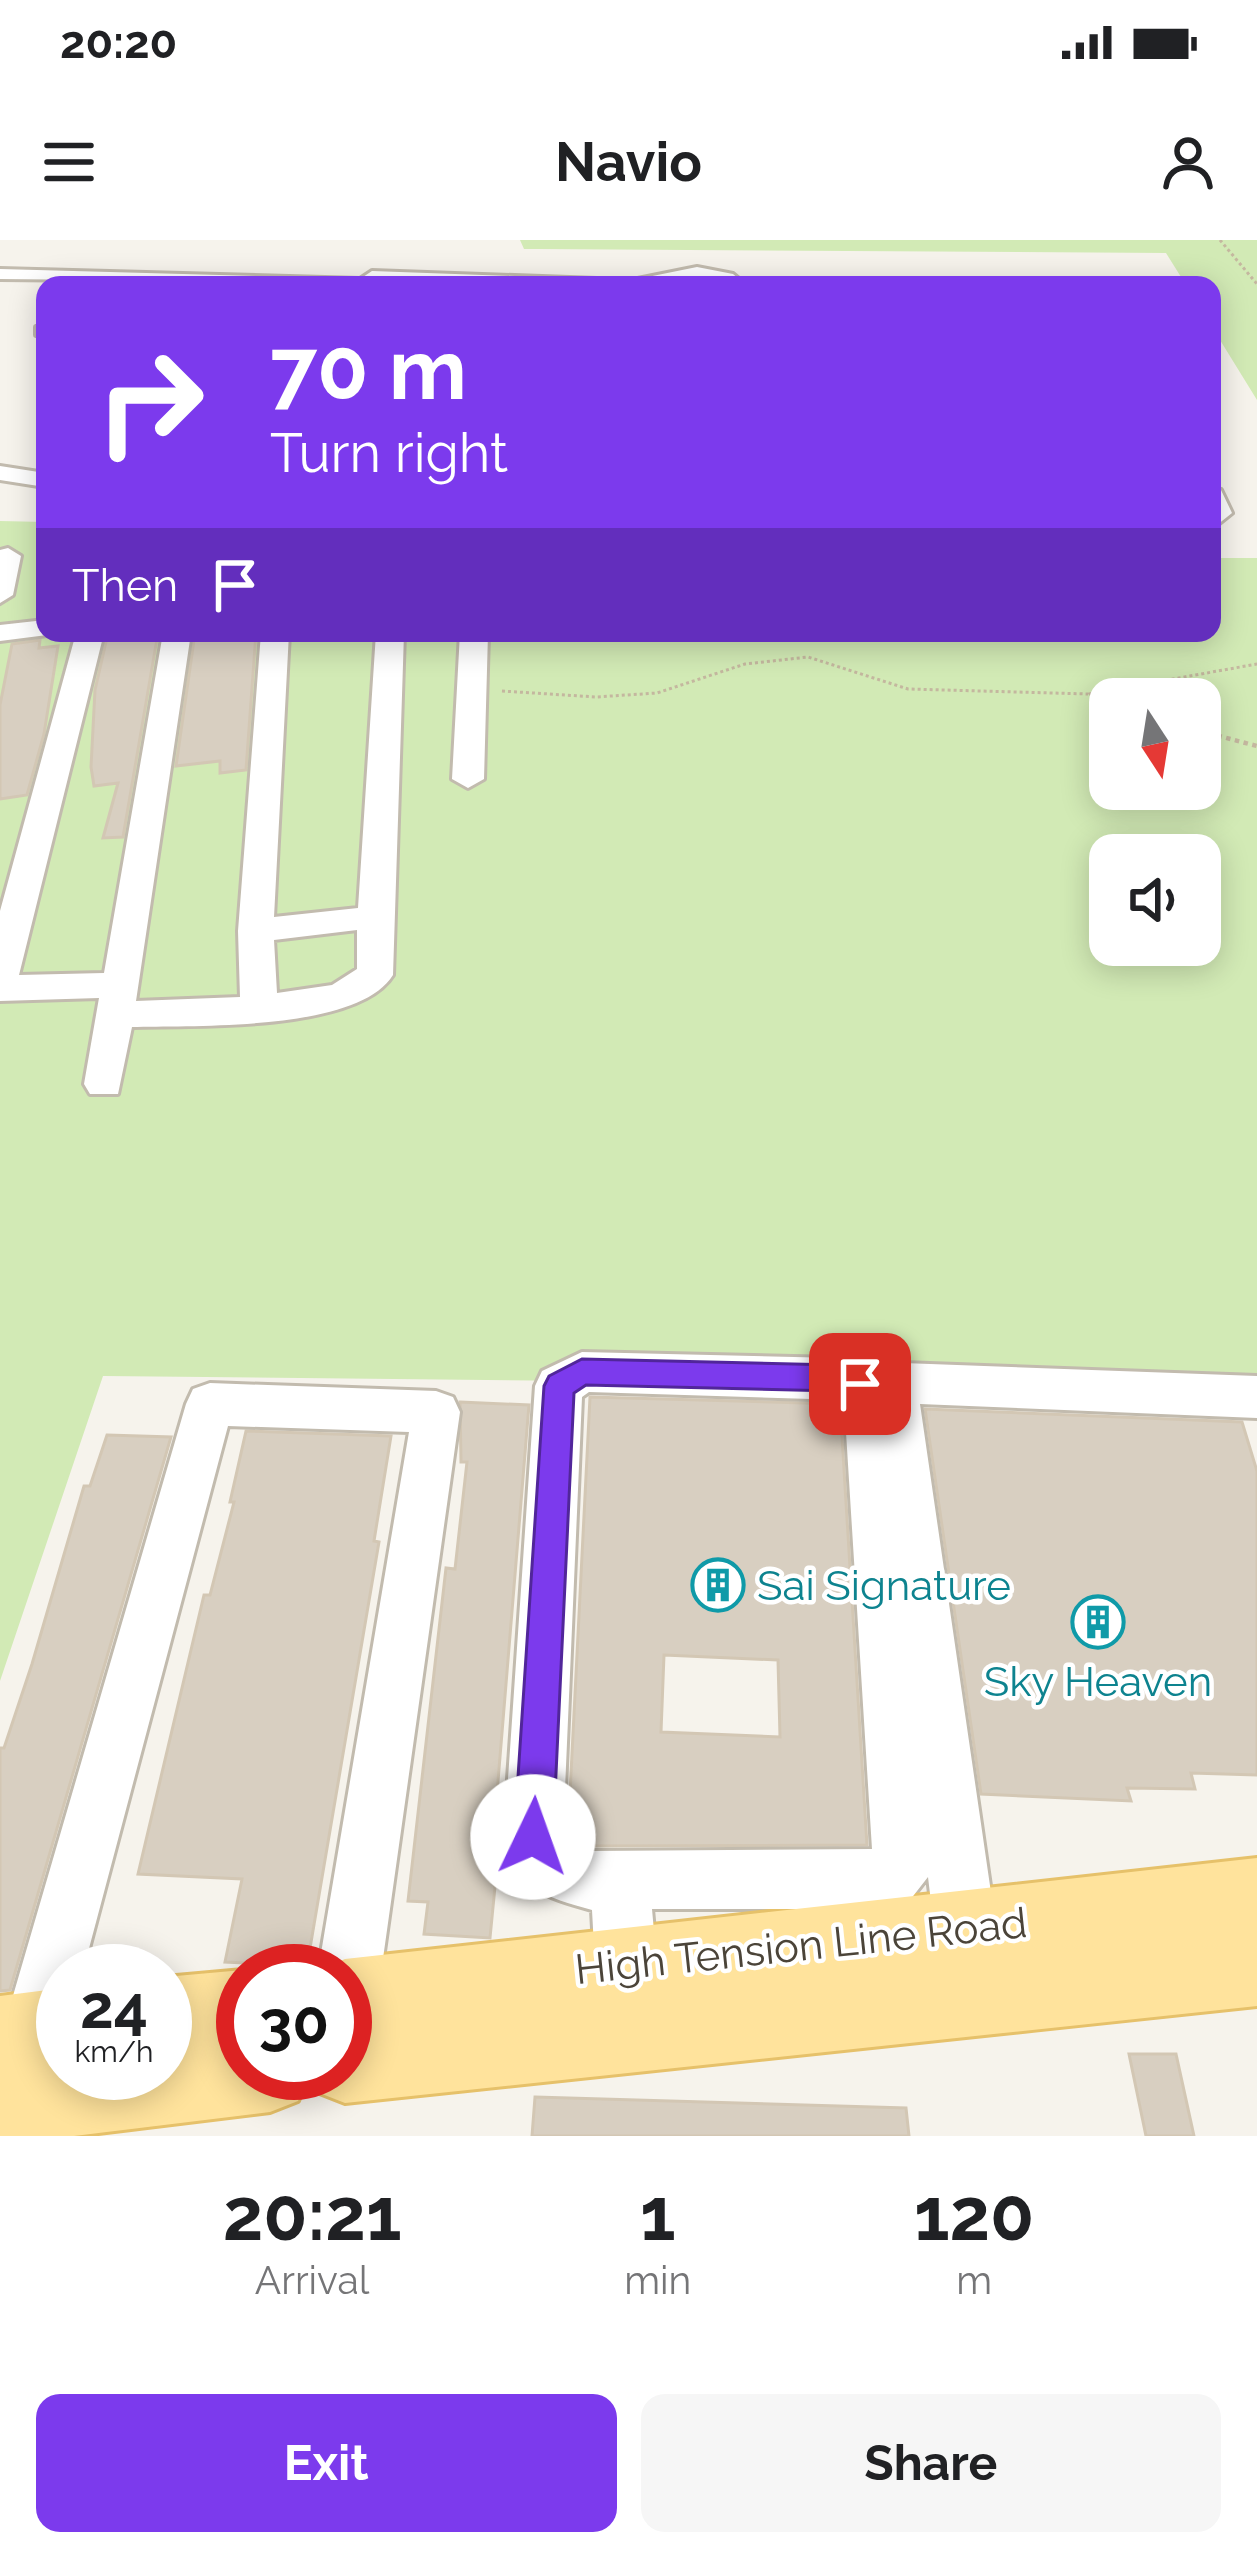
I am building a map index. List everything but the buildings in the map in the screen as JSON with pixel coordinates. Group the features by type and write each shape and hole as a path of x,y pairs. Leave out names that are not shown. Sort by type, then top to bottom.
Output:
{"main road":[{"name":"High Tension Line Road","path":"372,1995 626,1965 862,1908 965,1927 1257,1894"},
{"name":"High Tension Line Road","path":"372,2061 1257,1968"},
{"path":"0,2105 216,2079"}],"street":[{"path":"372,276 392,255"},
{"path":"572,276 573,260"},
{"path":"0,274 92,276"},
{"path":"663,276 719,276"},
{"path":"0,473 36,479"},
{"path":"0,595 8,556"},
{"path":"0,633 36,629"},
{"path":"0,978 88,642"},
{"path":"104,1084 176,642"},
{"path":"259,1009 256,931 274,642"},
{"path":"0,988 259,1009 362,988 375,975 390,642"},
{"path":"468,779 474,642"},
{"path":"256,931 375,917"},
{"path":"582,1372 836,1378 860,1384 866,1393 907,1856 862,1908 597,1879 565,1875 547,1866 533,1837 556,1394 566,1378 582,1372"},
{"path":"965,1927 894,1390 903,1383 1257,1397"},
{"path":"33,2031 210,1404 436,1412 353,1944"},
{"path":"597,1879 616,1890 621,1903 626,1965"}],"path":[{"path":"1220,240 1257,284"},
{"path":"471,689 596,697 657,693 745,664 808,657 908,689 1088,694 1257,664"},
{"path":"1221,737 1257,746"}],"green space":[{"path":"520,240 1257,240 1257,400 1221,342 1221,276 1180,276 1166,253 524,249"},
{"path":"0,521 36,522 36,642 1221,642 1221,558 1257,558 1257,1388 103,1376 0,1681"}],"place":[{"name":"Sai Signature","path":"718,1585"},
{"name":"Sky Heaven","path":"1098,1622"}],"route":[{"path":"533,1837 560,1386 572,1374 582,1372 836,1378 860,1384"}]}
